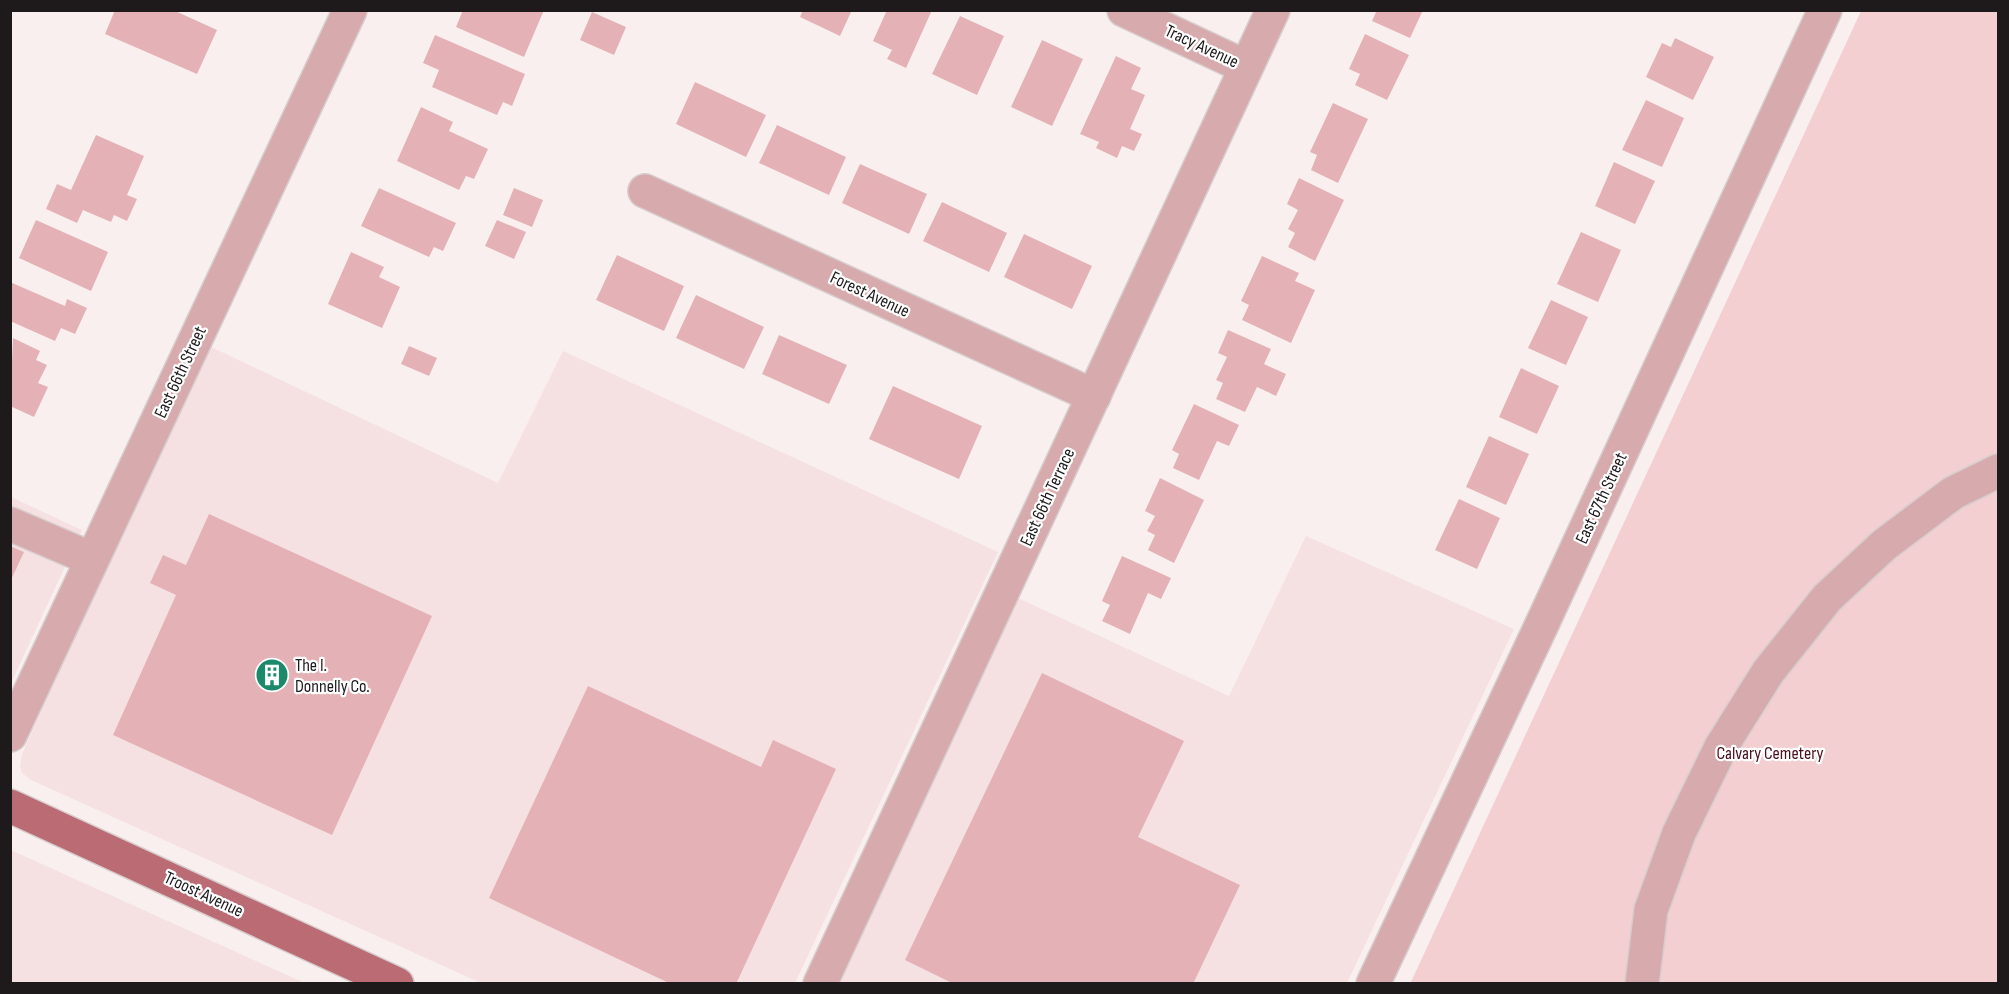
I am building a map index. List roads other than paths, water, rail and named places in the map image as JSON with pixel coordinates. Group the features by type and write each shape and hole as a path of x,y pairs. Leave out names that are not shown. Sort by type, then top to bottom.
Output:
{"main road":[{"name":"Troost Avenue","path":"10,806 397,984"}],"street":[{"name":"East 66th Street","path":"10,735 350,10"},
{"name":"Tracy Avenue","path":"1124,10 1246,67"},
{"name":"East 66th Terrace","path":"820,984 1273,10"},
{"name":"East 67th Street","path":"1373,984 1538,633 1825,10"},
{"name":"Forest Avenue","path":"645,191 1094,396"},
{"path":"1642,984 1651,910 1679,833 1721,747 1768,672 1827,598 1884,545 1953,493 1998,471"},
{"path":"10,524 92,559"}],"place":[{"name":"The I. Donnelly Co.","path":"272,675"}],"park label":[{"name":"Calvary Cemetery","path":"1770,753"}]}
